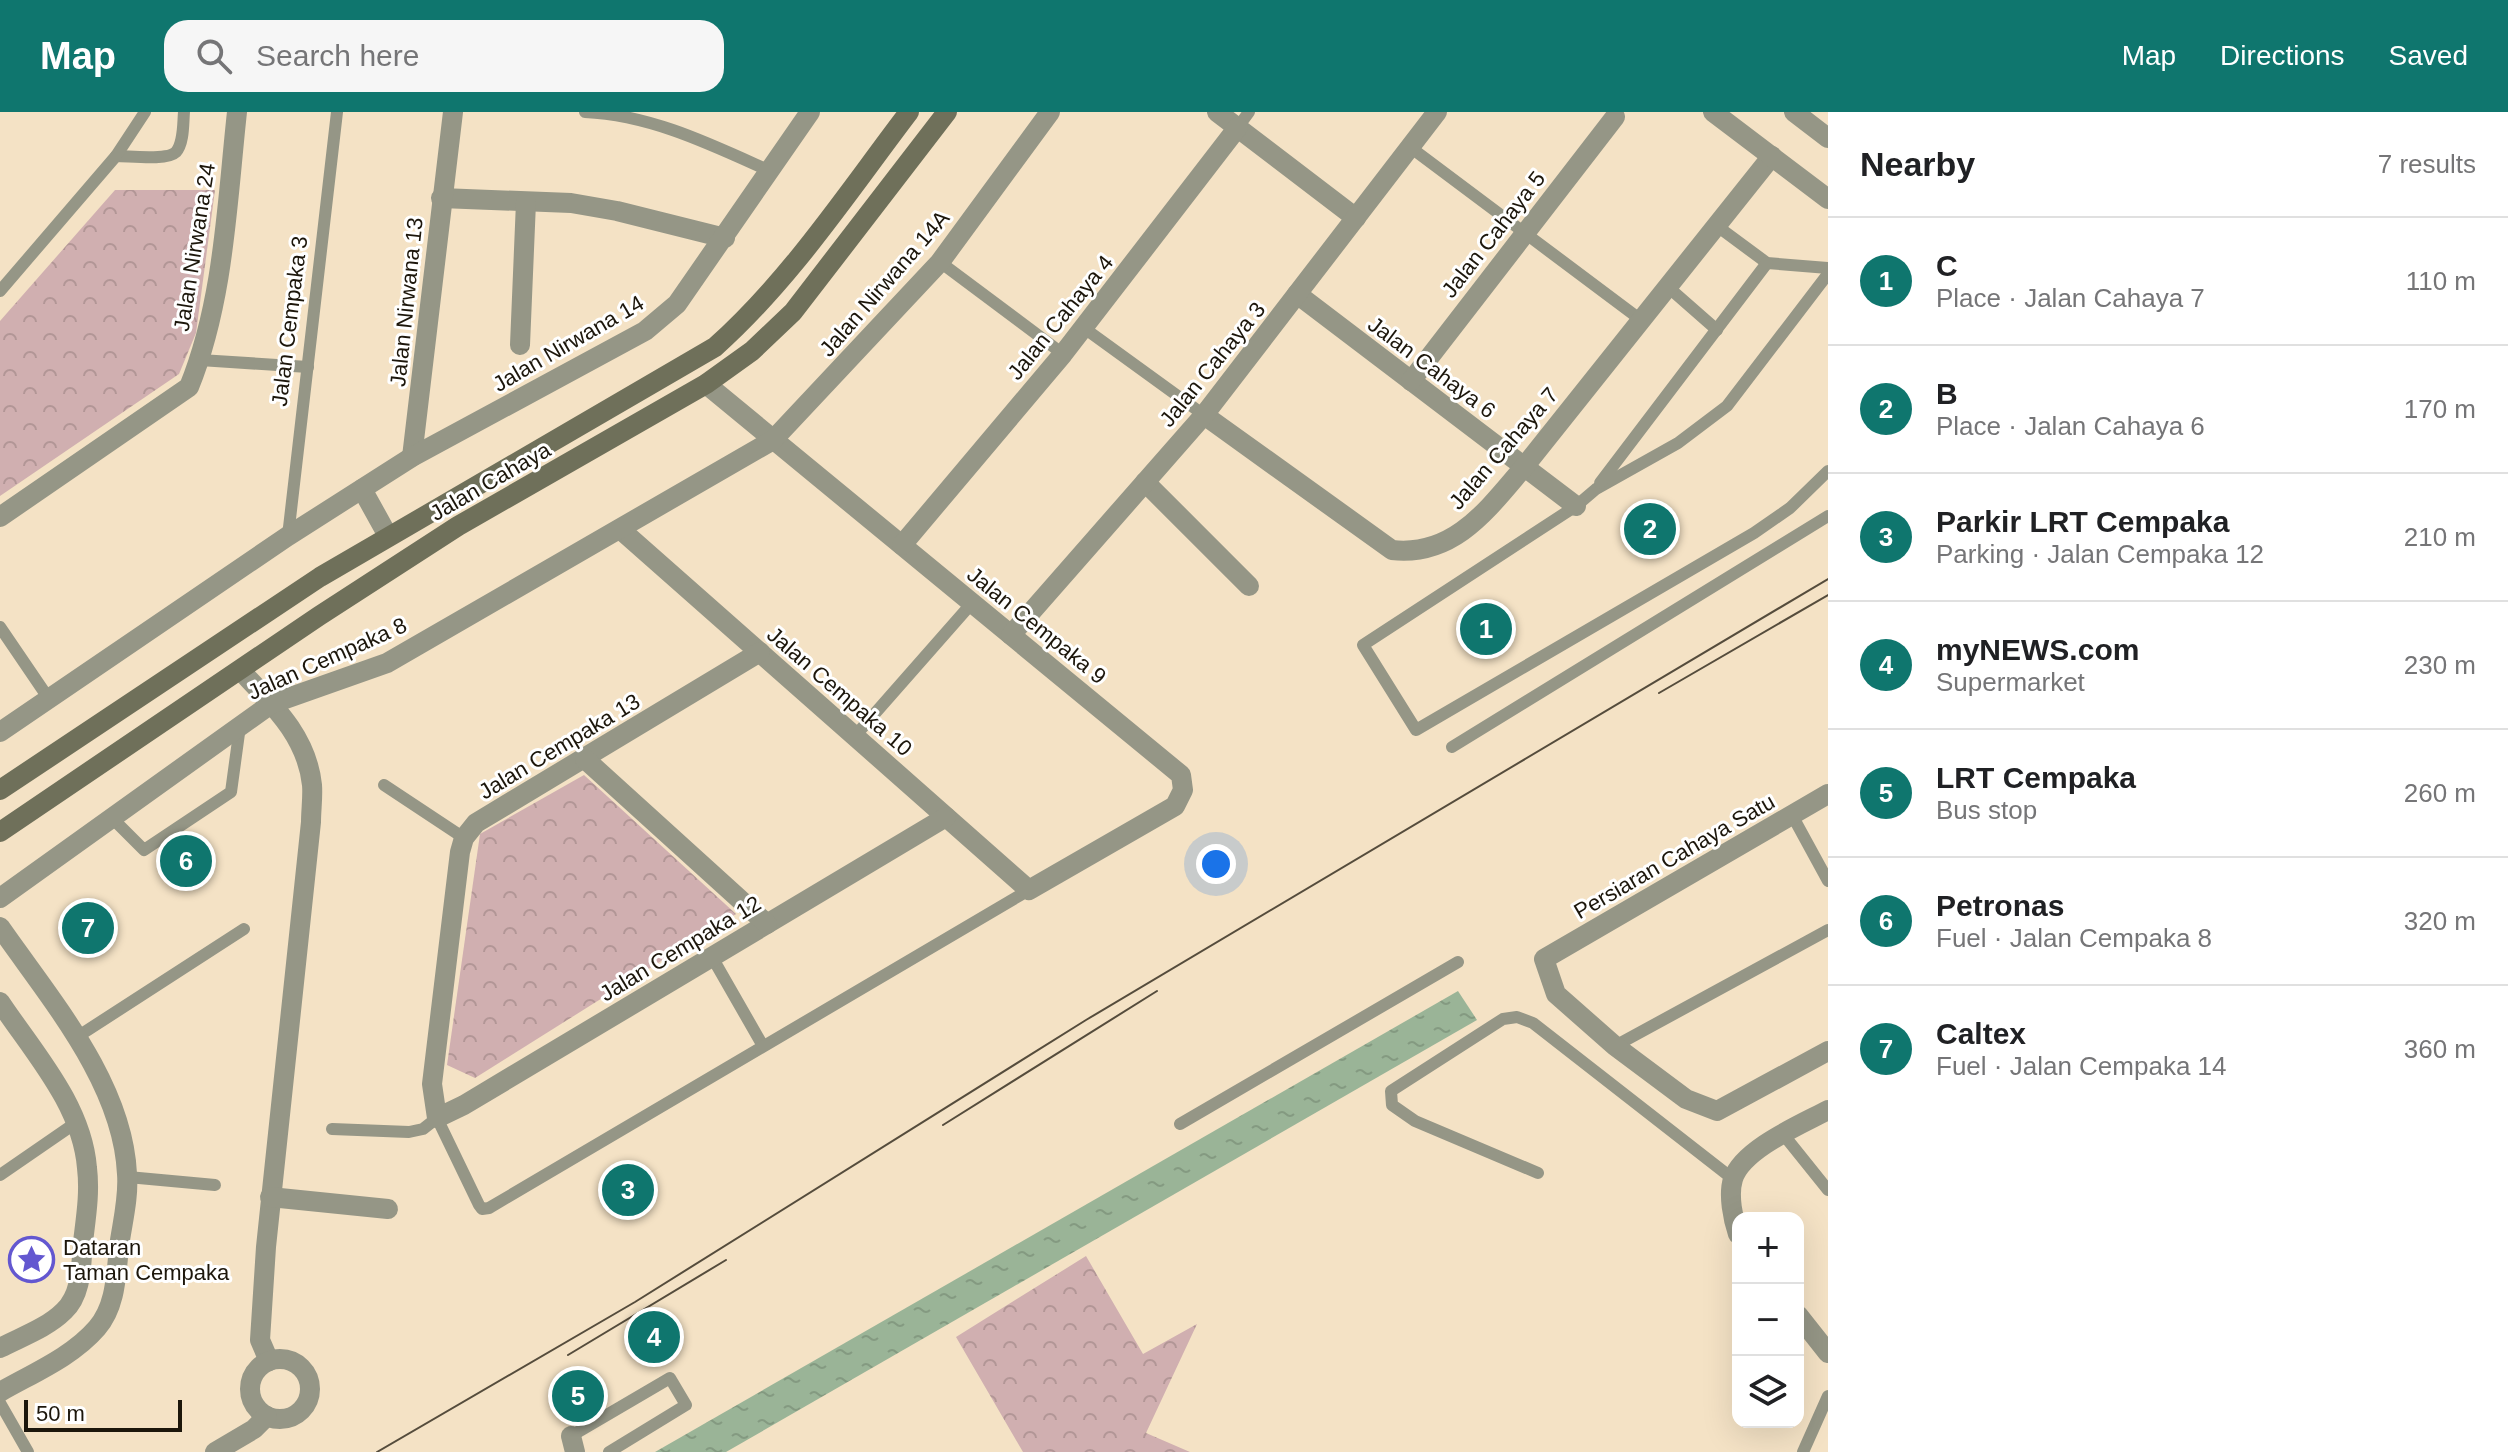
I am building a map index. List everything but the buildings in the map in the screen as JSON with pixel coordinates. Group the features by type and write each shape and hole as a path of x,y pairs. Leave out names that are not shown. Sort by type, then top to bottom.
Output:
{"main road":[{"name":"Jalan Cahaya","path":"0,790 320,577 715,347 748,317 784,275 909,112"},
{"name":"Jalan Cahaya","path":"0,832 458,526 706,384 752,351 793,312 947,112"}],"street":[{"name":"Jalan Nirwana 24","path":"0,517 189,387 200,360 218,278 237,112"},
{"name":"Jalan Nirwana 13","path":"412,457 453,112"},
{"name":"Jalan Nirwana 14","path":"362,489 412,457 645,331 677,304 810,112"},
{"name":"Jalan Nirwana 14A","path":"773,440 940,262 1050,112"},
{"path":"1217,112 1243,120 1356,218"},
{"name":"Jalan Cahaya 3","path":"1011,635 1204,415 1437,112"},
{"path":"1713,112 1828,199"},
{"path":"1797,113 1828,138"},
{"name":"Jalan Cahaya 5","path":"1411,381 1615,117"},
{"name":"Jalan Cahaya 4","path":"902,545 1084,328 1243,120"},
{"name":"Jalan Cahaya 7","path":"1204,415 1392,550 1421,551 1455,537 1483,514 1524,467 1772,156"},
{"path":"441,198 571,203 725,238"},
{"path":"520,345 526,202"},
{"name":"Jalan Cahaya 6","path":"1297,294 1576,506"},
{"name":"Jalan Cempaka 9","path":"706,384 1181,775 1183,790 1175,806 1029,890"},
{"name":"Jalan Cempaka 8","path":"0,898 240,723 271,704 387,663 773,440"},
{"path":"1145,482 1249,586"},
{"path":"0,732 362,489 388,536"},
{"name":"Jalan Cempaka 10","path":"620,529 1029,890"},
{"name":"Jalan Cempaka 13","path":"464,838 476,823 760,652"},
{"path":"241,671 292,729 305,754 312,785 270,1197 260,1340 269,1361"},
{"path":"585,759 767,924"},
{"name":"Persiaran Cahaya Satu","path":"1615,1046 1556,994 1544,959 1828,794"},
{"name":"Jalan Cempaka 12","path":"437,1118 464,1105 946,817"},
{"path":"437,1118 432,1084 464,838"},
{"path":"0,927 77,1037 110,1101 123,1135 128,1177 113,1299 99,1326 77,1348 0,1392"},
{"path":"0,1002 77,1122 89,1187 80,1278 75,1296 52,1321 0,1348"},
{"path":"1615,1046 1686,1099 1717,1111 1828,1051"},
{"path":"1733,1212 1733,1179 1746,1159 1783,1134 1828,1110"},
{"path":"270,1197 388,1209"},
{"path":"1804,1323 1828,1353"},
{"path":"279,1358 304,1370 311,1389 304,1407 297,1414 277,1419 267,1416 253,1402 250,1382 269,1361 279,1358"},
{"path":"215,1452 254,1429 267,1416"}],"lane":[{"path":"0,291 116,156 145,112"},
{"path":"116,156 166,157 176,152 181,142 184,112"},
{"name":"Jalan Cempaka 3","path":"288,536 337,112"},
{"path":"585,112 612,113 687,134 770,171"},
{"path":"1410,147 1641,320"},
{"path":"1717,226 1767,263 1828,271 1727,406 1678,443 1596,489 1576,506 1363,645 1416,730 1754,533 1790,508 1828,471"},
{"path":"940,262 1063,354"},
{"path":"1596,489 1767,263"},
{"path":"1668,287 1717,330"},
{"path":"1084,328 1204,415"},
{"path":"200,360 308,367"},
{"path":"1452,747 1828,516"},
{"path":"855,736 972,603"},
{"path":"0,627 49,699"},
{"path":"112,818 144,850 231,792 240,723"},
{"path":"384,785 464,838"},
{"path":"1792,815 1828,881"},
{"path":"332,1129 409,1132 423,1129 437,1118 479,1205 485,1209 1029,890"},
{"path":"77,1037 244,929"},
{"path":"1615,1046 1828,930"},
{"path":"712,957 763,1046"},
{"path":"1180,1124 1458,962"},
{"path":"1538,1173 1415,1121 1392,1105 1391,1091 1503,1019 1517,1017 1533,1023 1733,1179"},
{"path":"0,1175 77,1122"},
{"path":"1783,1134 1828,1190"},
{"path":"128,1177 215,1185"},
{"path":"573,1444 670,1378 686,1405 609,1452"},
{"path":"1803,1452 1828,1396"},
{"path":"0,1403 28,1452"}],"green space":[{"path":"115,190 215,190 196,333 179,374 0,496 0,321"},
{"path":"584,775 736,914 475,1078 447,1065 480,834"},
{"path":"1086,1256 1143,1354 1197,1324 1146,1433 1190,1452 1023,1452 956,1337"}],"water":[{"path":"1458,991 1477,1020 726,1452 655,1452"}],"tram line":[{"path":"377,1452 635,1302 1086,1020 1828,579"},
{"path":"1659,693 1828,595"},
{"path":"943,1125 1157,991"},
{"path":"568,1355 726,1260"}],"place":[{"name":"B","path":"1650,529"},
{"name":"C","path":"1486,629"},
{"name":"Petronas","path":"186,861"},
{"name":"Caltex","path":"88,928"},
{"name":"Parkir LRT Cempaka","path":"628,1190"},
{"name":"Dataran Taman Cempaka","path":"32,1260"},
{"name":"myNEWS.com","path":"654,1337"},
{"name":"LRT Cempaka","path":"578,1396"}]}
